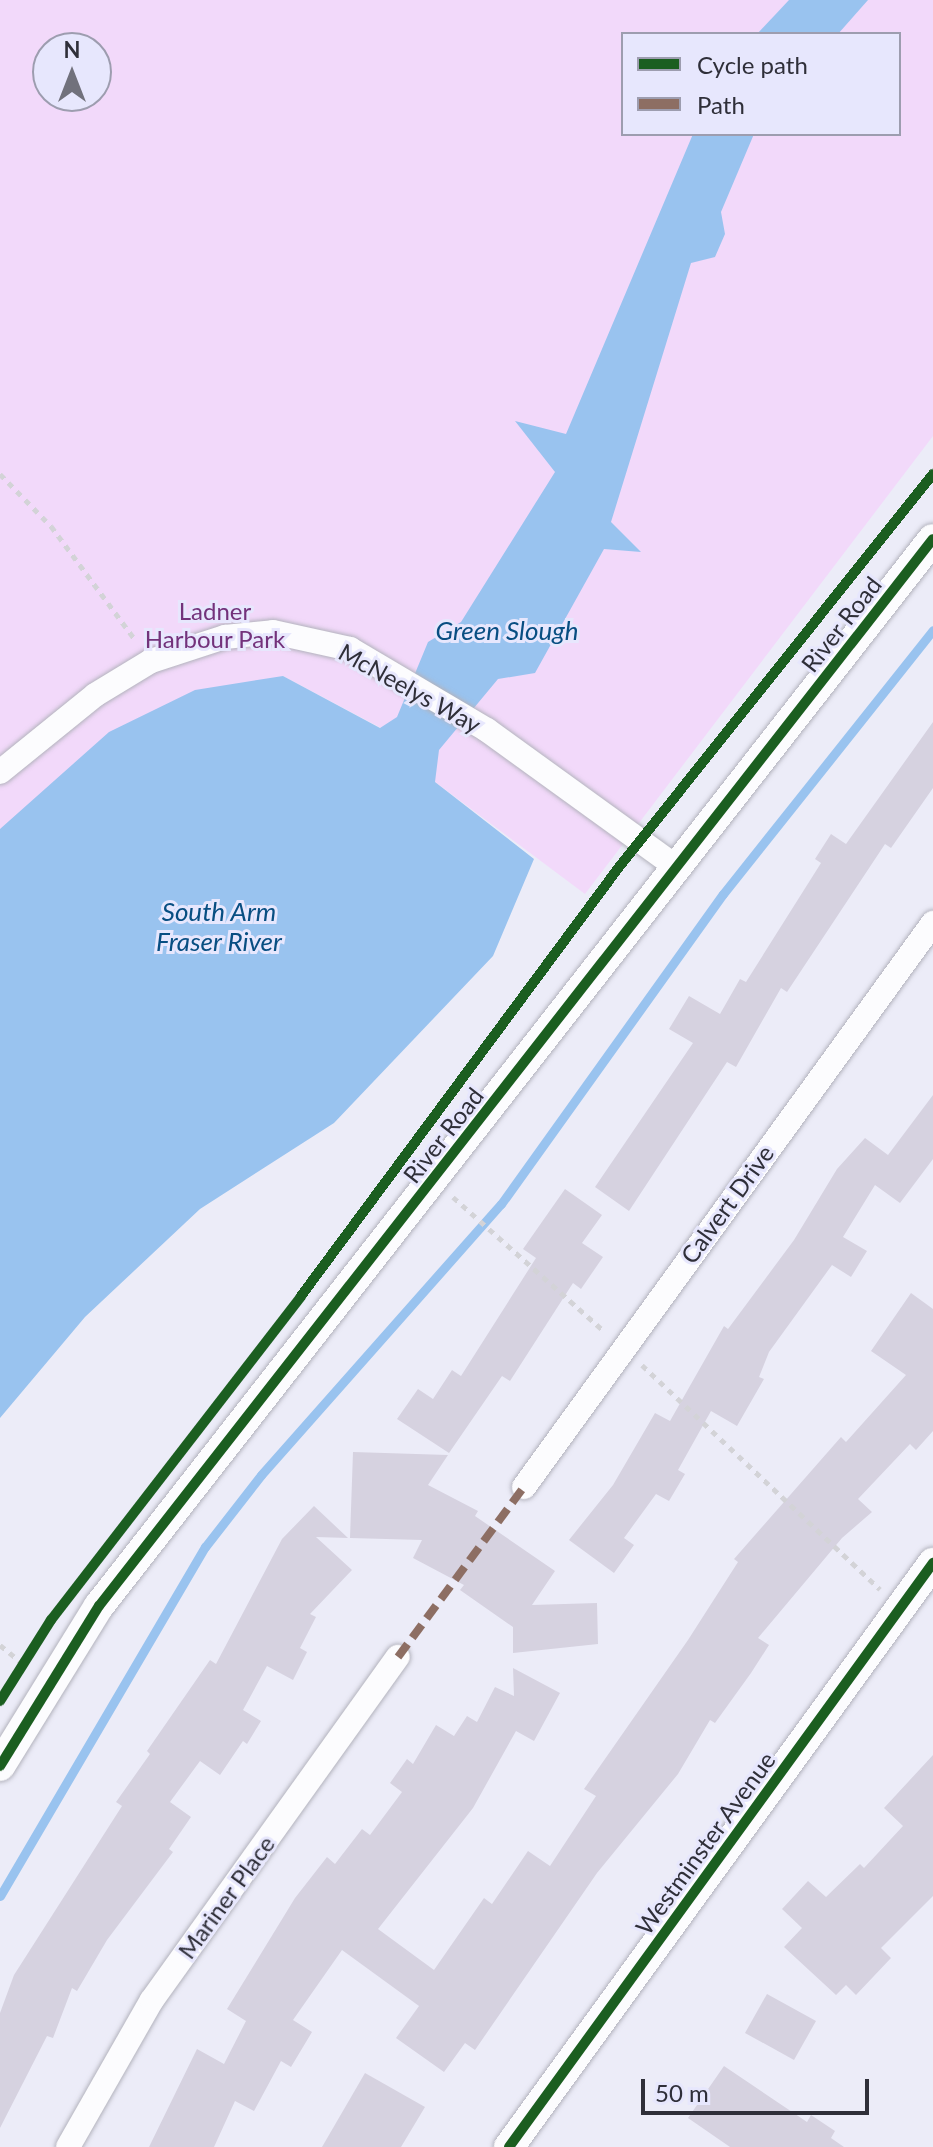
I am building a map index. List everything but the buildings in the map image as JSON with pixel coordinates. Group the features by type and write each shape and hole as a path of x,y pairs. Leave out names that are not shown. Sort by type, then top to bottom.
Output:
{"street":[{"name":"River Road","path":"0,1766 99,1606 933,539"},
{"name":"McNeelys Way","path":"0,772 95,695 151,661 225,637 273,632 350,649 487,730 675,866"},
{"name":"Calvert Drive","path":"524,1487 933,923"},
{"name":"Westminster Avenue","path":"509,2147 933,1563"},
{"name":"Mariner Place","path":"68,2147 152,2000 398,1657"}],"path":[{"path":"0,474 51,526 151,661"},
{"path":"459,1202 604,1331"},
{"path":"636,1359 883,1592"},
{"path":"0,1645 20,1661"},
{"path":"13,1675 28,1651"}],"green space":[{"name":"Ladner Harbour Park","path":"0,0 933,0 933,436 585,894 435,782 381,728 283,676 0,829"}],"water":[{"path":"789,0 868,0 840,32 759,32"},
{"name":"South Arm Fraser River","path":"692,136 753,136 721,212 725,234 715,257 691,263 611,522 641,552 604,549 535,673 498,679 439,750 435,782 534,859 493,956 334,1123 200,1209 85,1317 0,1418 0,829 109,732 195,690 283,676 380,728 397,717 428,642 461,622 555,472 515,421 566,434"}],"waterway":[{"path":"0,1896 205,1547 261,1475 501,1204 723,894 933,630"}],"marked path":[{"path":"398,1657 524,1487"}],"cycle path":[{"path":"0,1701 51,1620 301,1296 619,867 933,474"},
{"path":"0,1766 99,1606 933,539"},
{"path":"509,2147 933,1563"}],"water label":[{"name":"Green Slough","path":"507,631"}]}
